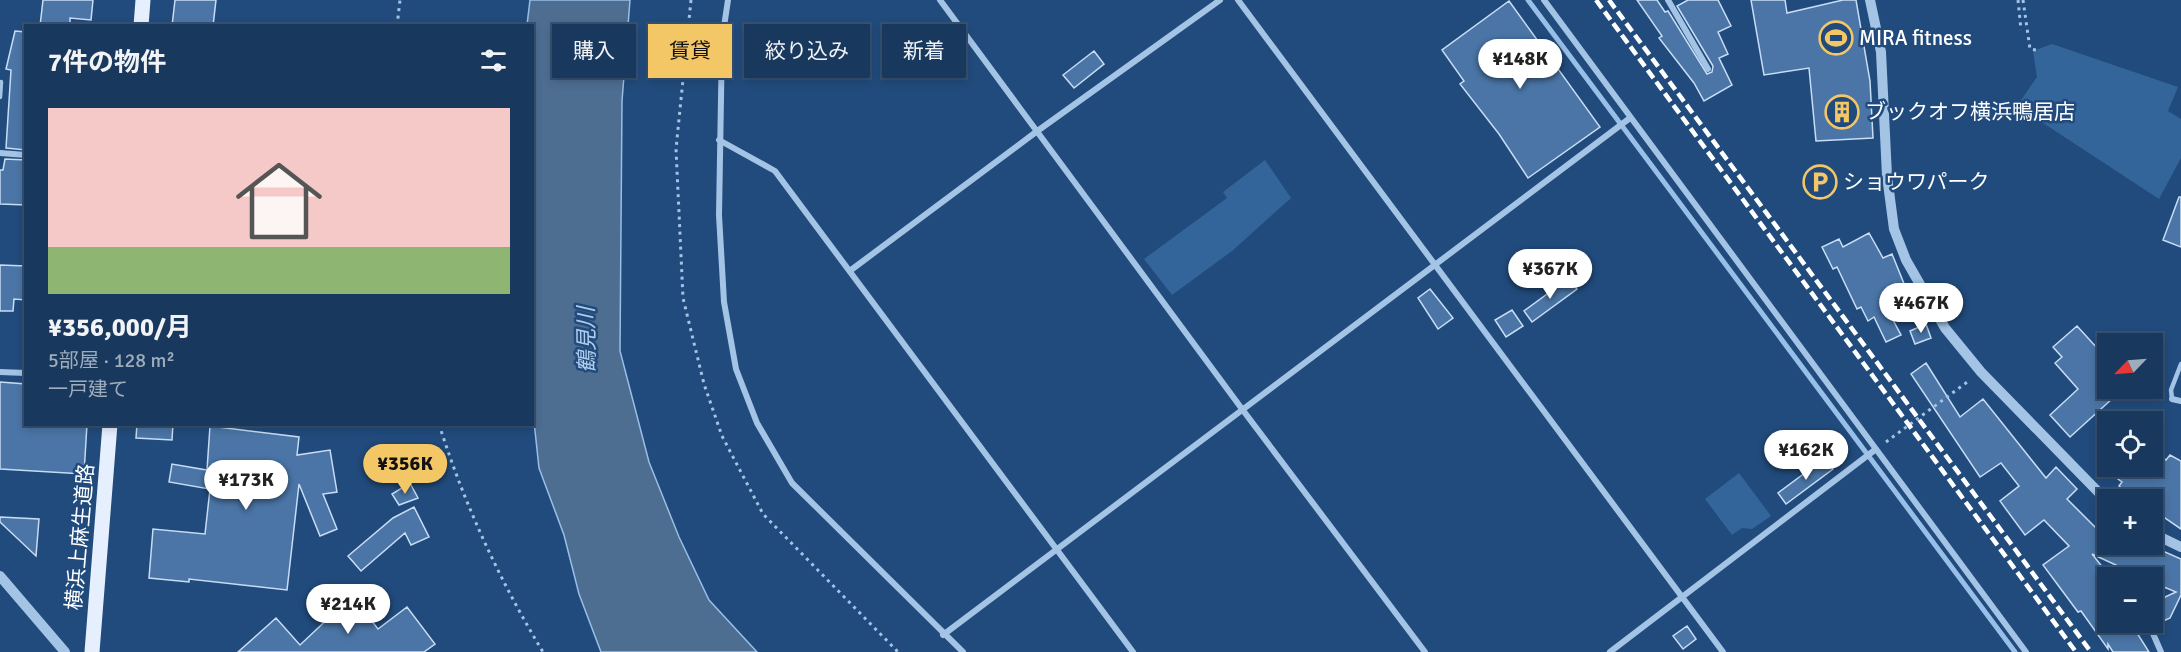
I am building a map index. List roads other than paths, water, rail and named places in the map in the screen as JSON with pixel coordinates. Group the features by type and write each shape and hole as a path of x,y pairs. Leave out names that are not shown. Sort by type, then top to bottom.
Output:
{"main road":[{"path":"141,24 143,0"},
{"name":"横浜上麻生道路","path":"92,652 110,426"}],"street":[{"path":"728,0 722,40 719,215 724,303 736,369 757,423 792,483 943,635 963,652"},
{"path":"940,0 1425,652"},
{"path":"851,270 1036,132 1220,0"},
{"path":"1238,0 1723,652"},
{"path":"1544,0 1628,119 2026,652"},
{"path":"1668,0 1708,69"},
{"path":"1870,0 1881,52 1887,176 1894,229 1923,293 1945,328 1981,372 2097,491"},
{"path":"943,635 1628,119"},
{"path":"719,140 775,171 851,270 1133,652"},
{"path":"0,153 24,155"},
{"path":"0,372 24,373"},
{"path":"2172,399 2181,401"},
{"path":"1610,652 1875,450"},
{"path":"2163,538 2181,547"},
{"path":"0,576 65,652"},
{"path":"2153,633 2162,652"}],"lane":[{"path":"0,97 1,82"},
{"path":"2172,399 2171,390 2181,364"}],"water":[{"name":"鶴見川","path":"530,0 630,0 628,24 552,24 552,78 624,78 620,351 649,462 679,537 709,600 757,652 601,652 579,594 564,535 539,468 534,421 534,24 527,24"}],"waterway":[{"path":"1528,0 2015,652"}],"railway":[{"path":"1596,0 2076,652"},
{"path":"1609,0 2091,652"}],"place":[{"name":"MIRA fitness","path":"1836,38"},
{"name":"ブックオフ横浜鴨居店","path":"1842,112"},
{"name":"ショウワパーク","path":"1820,182"}]}
